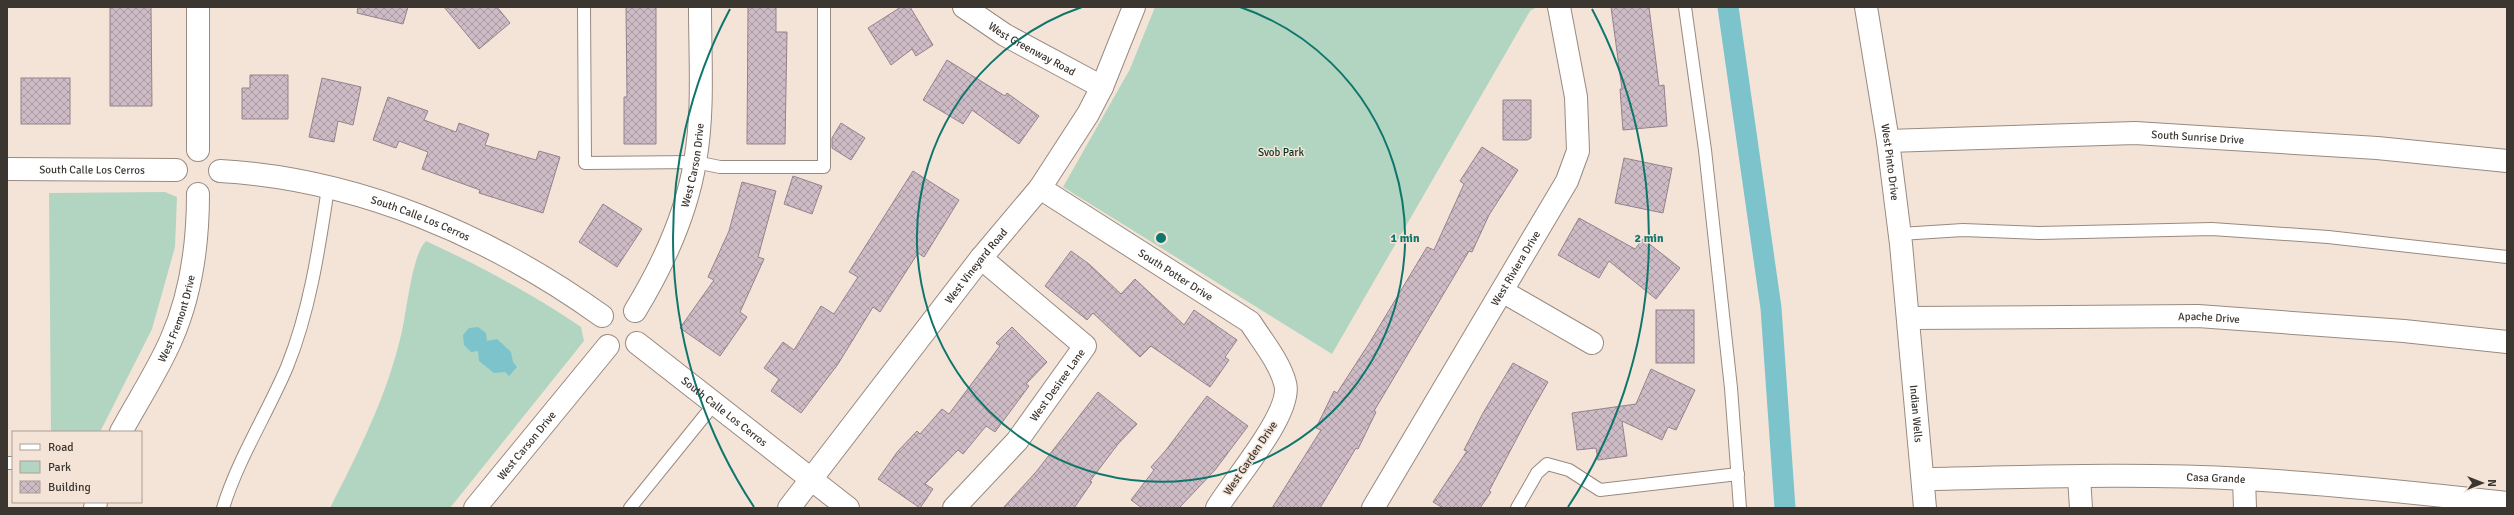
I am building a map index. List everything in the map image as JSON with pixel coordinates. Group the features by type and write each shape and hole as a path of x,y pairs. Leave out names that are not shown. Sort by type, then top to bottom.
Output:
{"street":[{"path":"198,7 198,150"},
{"name":"West Carson Drive","path":"635,311 661,265 674,235 696,162 700,108 700,7"},
{"name":"West Greenway Road","path":"964,7 1005,35 1102,87"},
{"name":"West Vineyard Road","path":"789,508 981,258 1040,188 1088,114 1102,87 1134,7"},
{"name":"West Riviera Drive","path":"1374,508 1567,181 1578,151 1576,97 1559,7"},
{"name":"West Pinto Drive","path":"1866,7 1888,141 1910,318"},
{"name":"South Sunrise Drive","path":"1888,141 2135,133 2377,148 2507,161"},
{"path":"198,150 211,154 220,171 214,187 198,194 182,187 176,170 181,158 192,151 198,150"},
{"name":"South Calle Los Cerros","path":"7,169 176,170"},
{"name":"South Calle Los Cerros","path":"220,171 263,176 328,188 411,211 483,243 518,262 602,316"},
{"name":"South Potter Drive","path":"1040,188 1250,322 1270,353 1286,384"},
{"name":"West Fremont Drive","path":"122,431 170,341 184,306 193,263 198,194"},
{"name":"West Desiree Lane","path":"954,508 1017,442 1085,346 981,258"},
{"path":"1502,291 1592,343"},
{"path":"614,307 628,307 635,311 642,327 637,343 622,350 608,346 599,332 602,316 614,307"},
{"name":"Apache Drive","path":"1910,318 2198,316 2404,330 2507,342"},
{"name":"Indian Wells","path":"1910,318 1924,479 1925,508"},
{"name":"South Calle Los Cerros","path":"637,343 812,480"},
{"name":"West Carson Drive","path":"475,508 608,346"},
{"name":"West Garden Drive","path":"1217,508 1262,444 1282,409 1286,384"},
{"path":"2079,477 2081,508"},
{"name":"Casa Grande","path":"1924,479 2079,477 2244,479 2402,500 2507,503"},
{"path":"2244,479 2245,508"},
{"path":"812,480 848,508"}],"lane":[{"path":"584,7 585,163 696,162 720,167 824,167 824,7"},
{"path":"1685,7 1705,150 1738,474 1740,508"},
{"path":"223,508 287,367 304,315 318,254 328,188"},
{"path":"1900,234 1963,230 2039,233 2212,229 2328,237 2507,257"},
{"path":"630,508 714,404"},
{"path":"1517,508 1537,473 1547,464 1569,470 1600,490 1738,474"}],"green space":[{"name":"Svob Park","path":"1155,7 1537,7 1530,11 1332,354 1063,187 1130,69"},
{"path":"165,192 177,197 175,247 152,329 101,431 51,431 49,193"},
{"path":"426,241 505,281 581,327 584,341 450,508 330,508 362,444 381,400 402,331 417,258"}],"water":[{"path":"478,327 486,333 487,341 497,339 511,352 513,362 517,367 509,376 505,372 494,373 479,361 478,351 471,352 464,345 463,335 469,328"}],"building":[{"path":"110,7 151,7 152,106 110,106"},
{"path":"358,7 408,7 403,24 357,13"},
{"path":"444,7 497,7 510,23 479,49"},
{"path":"626,7 656,7 656,144 624,144 624,97 627,97"},
{"path":"748,7 776,7 776,32 787,32 785,144 747,144"},
{"path":"901,7 910,7 933,45 916,56 912,49 891,65 868,28"},
{"path":"1611,7 1649,7 1659,86 1664,85 1667,126 1623,130 1620,89 1622,89"},
{"path":"947,60 1005,96 1007,93 1039,116 1019,144 972,110 963,124 923,100"},
{"path":"250,75 288,75 288,119 242,119 242,88 250,88"},
{"path":"21,78 70,78 70,124 21,124"},
{"path":"322,78 361,87 353,125 338,121 334,142 309,137"},
{"path":"388,97 428,111 424,120 456,132 459,123 489,134 485,145 536,160 539,151 560,157 543,213 479,193 480,190 422,169 428,152 399,141 396,148 373,140"},
{"path":"1503,100 1531,100 1531,138 1527,140 1503,140"},
{"path":"841,123 865,138 851,160 832,148 832,138"},
{"path":"1482,147 1518,170 1489,215 1472,252 1469,251 1374,411 1376,412 1358,449 1356,448 1320,508 1272,508 1321,430 1316,428 1334,391 1337,393 1370,342 1427,247 1434,250 1464,184 1460,181"},
{"path":"1624,158 1672,168 1663,213 1615,203"},
{"path":"913,171 959,200 924,257 918,253 880,312 873,307 838,364 801,413 771,391 779,379 764,368 783,342 794,350 821,306 834,314 858,277 849,272"},
{"path":"793,176 822,186 812,214 784,204"},
{"path":"742,182 776,191 758,257 764,259 740,312 747,317 720,356 680,328 714,280 708,277 729,231"},
{"path":"603,204 642,229 617,267 579,242"},
{"path":"1579,218 1635,249 1643,239 1680,268 1656,299 1609,261 1599,278 1558,255"},
{"path":"1071,251 1089,264 1121,294 1135,279 1184,325 1194,310 1237,340 1225,357 1229,360 1210,387 1151,346 1140,357 1093,313 1087,320 1045,286"},
{"path":"1656,310 1694,310 1694,363 1656,363"},
{"path":"1012,327 1047,362 1026,384 1029,386 995,432 986,426 963,454 958,450 925,484 933,489 920,508 878,479 898,451 917,431 920,434 942,409 949,414 1000,346 996,343"},
{"path":"1513,363 1548,382 1489,491 1491,492 1480,508 1443,508 1433,502 1467,451 1464,450 1483,413"},
{"path":"1651,369 1695,390 1676,430 1668,427 1662,440 1622,421 1627,456 1598,460 1596,448 1577,450 1572,413 1636,404"},
{"path":"1098,392 1137,424 1118,444 1090,481 1092,482 1074,508 1003,508 1036,472"},
{"path":"1207,396 1248,426 1215,470 1179,508 1142,508 1131,500 1154,470 1151,467 1166,450"}],"waterway":[{"path":"1728,7 1771,308 1785,508"}]}
